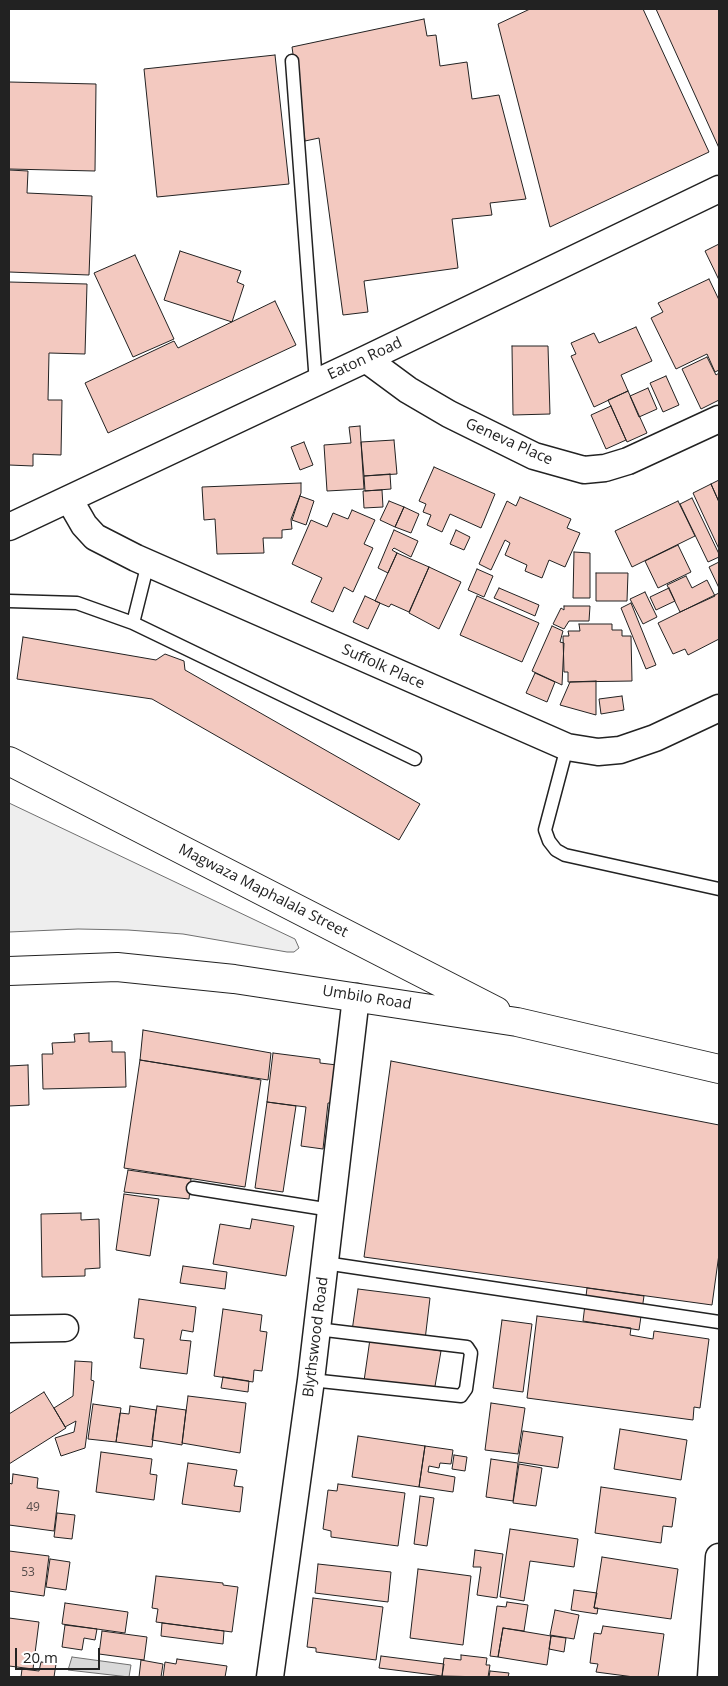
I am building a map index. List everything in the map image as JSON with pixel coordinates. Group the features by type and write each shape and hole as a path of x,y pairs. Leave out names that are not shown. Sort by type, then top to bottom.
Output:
{"main road":[{"name":"Magwaza Maphalala Street","path":"9,761 517,1022"},
{"name":"Umbilo Road","path":"9,971 117,967 225,978 356,996 517,1022 719,1069"}],"street":[{"name":"Eaton Road","path":"9,527 316,383 719,189"},
{"name":"Geneva Place","path":"366,359 408,390 449,414 534,456 584,470 605,468 628,461 719,419"},
{"name":"Suffolk Place","path":"69,499 84,526 94,537 148,564 567,747 598,752 620,750 655,738 719,708"},
{"name":"Blythswood Road","path":"270,1677 311,1380 356,996"},
{"path":"9,1329 65,1328"},
{"path":"711,1677 719,1557"}],"lane":[{"path":"292,61 316,383"},
{"path":"132,623 148,564"},
{"path":"9,601 77,603 132,623 415,759"},
{"path":"567,747 545,830 549,841 556,850 565,856 719,889"},
{"path":"192,1188 331,1210"},
{"path":"325,1263 719,1322"},
{"path":"311,1380 461,1396 466,1389 471,1352 467,1347 317,1329"}],"shaded area":[{"path":"9,803 295,939 299,948 294,952 287,952 183,934 128,930 78,929 9,932"},
{"path":"72,1657 131,1665 129,1677 68,1670"}],"building":[{"path":"530,9 643,9 709,152 550,227 498,24"},
{"path":"656,9 719,9 719,148"},
{"path":"424,19 427,36 436,35 440,66 467,62 472,99 499,95 526,199 490,203 492,215 452,219 458,268 364,281 368,312 343,315 319,138 305,141 292,47"},
{"path":"275,55 289,184 157,197 144,69"},
{"path":"9,82 96,84 95,171 9,169"},
{"path":"9,170 28,171 27,193 92,196 89,275 9,272"},
{"path":"719,244 719,280 705,251"},
{"path":"180,251 241,271 237,282 244,285 232,322 164,300"},
{"path":"135,255 174,339 133,357 94,273"},
{"path":"709,279 719,300 719,370 715,372 707,354 676,369 651,318 663,312 658,303"},
{"path":"9,282 87,284 85,354 49,353 48,400 62,400 61,455 33,454 33,466 9,465"},
{"path":"275,301 296,345 108,433 85,383 174,341 178,348"},
{"path":"636,327 652,361 621,375 628,391 594,407 571,356 576,354 571,343 594,333 599,343"},
{"path":"512,346 548,346 550,414 513,415"},
{"path":"707,357 716,375 719,373 719,400 701,409 682,369"},
{"path":"666,376 679,405 663,412 650,383"},
{"path":"648,388 657,409 639,417 630,396"},
{"path":"628,391 647,433 627,442 608,400"},
{"path":"611,406 626,440 606,449 591,415"},
{"path":"360,426 364,489 327,491 324,445 351,443 349,427"},
{"path":"394,440 397,474 364,476 361,442"},
{"path":"304,442 313,465 300,470 291,447"},
{"path":"434,467 495,494 481,528 450,514 442,532 427,525 431,515 423,512 426,504 419,501"},
{"path":"390,474 391,489 365,491 364,476"},
{"path":"719,480 719,502 711,484"},
{"path":"301,483 301,493 291,519 292,529 282,530 282,538 263,538 264,553 217,554 215,519 204,520 202,487"},
{"path":"711,484 719,502 719,549 693,493"},
{"path":"382,490 383,507 364,508 363,491"},
{"path":"300,496 314,501 306,525 292,520"},
{"path":"520,497 571,519 567,528 580,533 565,567 549,560 542,578 525,571 527,565 505,555 510,543 505,540 491,570 479,564 507,501 516,506"},
{"path":"692,498 719,554 719,557 708,562 680,504"},
{"path":"389,501 404,507 395,527 380,520"},
{"path":"678,501 695,536 632,567 615,531"},
{"path":"404,507 419,514 411,533 395,527"},
{"path":"352,510 375,520 364,544 373,548 353,592 344,587 333,612 311,602 322,578 292,564 311,520 327,527 333,513 348,519"},
{"path":"394,530 418,541 411,557 394,548 392,550 397,553 388,573 378,568"},
{"path":"456,530 470,537 464,550 450,544"},
{"path":"678,545 691,572 658,588 645,561"},
{"path":"574,552 590,553 590,598 573,598"},
{"path":"397,553 429,567 409,612 391,604 389,607 375,601"},
{"path":"719,562 719,588 709,567"},
{"path":"429,567 461,582 439,629 409,613"},
{"path":"477,569 493,576 484,597 468,590"},
{"path":"596,573 628,573 627,601 596,601"},
{"path":"686,576 692,588 707,580 715,596 680,612 667,585"},
{"path":"499,588 539,605 535,616 494,598"},
{"path":"669,588 675,601 656,610 650,597"},
{"path":"645,592 657,617 643,624 630,599"},
{"path":"719,593 719,639 688,655 685,649 673,654 658,623"},
{"path":"365,596 380,603 368,629 353,622"},
{"path":"477,596 539,623 522,662 460,635"},
{"path":"631,603 656,665 646,669 621,608"},
{"path":"564,606 590,606 589,621 569,621 564,629 553,624 561,608 564,610"},
{"path":"579,624 612,624 612,630 622,630 622,636 631,636 632,681 568,682 568,672 564,672 563,636 569,636 568,631 580,631"},
{"path":"552,626 563,631 560,642 564,643 562,685 532,671"},
{"path":"23,637 156,660 165,654 184,661 185,670 420,804 399,840 152,699 17,679"},
{"path":"535,673 555,682 547,702 526,693"},
{"path":"596,681 596,715 560,705 570,682"},
{"path":"622,696 624,710 601,714 599,699"},
{"path":"143,1030 271,1053 268,1080 140,1060"},
{"path":"89,1033 89,1042 112,1041 112,1052 125,1052 126,1087 43,1089 42,1054 53,1054 52,1043 75,1042 74,1034"},
{"path":"273,1053 320,1059 320,1063 337,1065 332,1103 328,1103 323,1149 301,1146 306,1107 267,1102"},
{"path":"140,1060 261,1080 245,1187 124,1168"},
{"path":"391,1061 719,1125 719,1254 712,1305 364,1257"},
{"path":"28,1065 29,1105 9,1106 9,1066"},
{"path":"267,1102 296,1106 283,1192 255,1188"},
{"path":"128,1170 191,1179 189,1199 124,1192"},
{"path":"124,1194 159,1199 150,1256 116,1250"},
{"path":"81,1213 81,1220 99,1219 100,1268 85,1269 85,1276 42,1277 41,1214"},
{"path":"252,1219 294,1226 286,1276 213,1264 220,1224 250,1229"},
{"path":"183,1266 227,1272 225,1289 180,1283"},
{"path":"587,1288 644,1296 639,1330 583,1321"},
{"path":"358,1289 430,1298 425,1340 352,1331"},
{"path":"139,1299 196,1307 193,1332 182,1330 180,1340 191,1341 187,1374 140,1368 144,1339 134,1338"},
{"path":"223,1309 262,1315 260,1331 267,1332 262,1371 254,1370 253,1382 214,1376"},
{"path":"537,1316 631,1328 630,1335 653,1339 654,1331 709,1339 700,1408 694,1407 693,1420 527,1398"},
{"path":"502,1320 532,1324 523,1392 493,1388"},
{"path":"370,1339 441,1351 434,1392 364,1381"},
{"path":"75,1361 92,1362 91,1380 94,1381 85,1448 61,1456 55,1438 74,1432 76,1421 65,1427 54,1408 73,1396"},
{"path":"223,1377 249,1381 248,1392 221,1388"},
{"path":"44,1392 66,1428 9,1464 9,1414"},
{"path":"188,1396 246,1403 240,1453 182,1443"},
{"path":"491,1403 525,1408 518,1454 485,1450"},
{"path":"93,1404 121,1408 116,1442 88,1439"},
{"path":"130,1406 156,1410 152,1447 116,1442 120,1413 129,1414"},
{"path":"157,1406 186,1410 182,1445 152,1440"},
{"path":"620,1429 687,1440 681,1480 614,1469"},
{"path":"523,1431 563,1437 558,1468 518,1462"},
{"path":"358,1436 425,1446 419,1487 352,1477"},
{"path":"425,1446 453,1450 451,1464 440,1463 439,1468 429,1466 428,1472 455,1477 453,1492 419,1487"},
{"path":"101,1452 152,1459 150,1474 157,1475 154,1500 96,1492"},
{"path":"454,1455 467,1457 465,1471 452,1469"},
{"path":"491,1459 518,1463 513,1501 486,1497"},
{"path":"188,1463 237,1470 234,1486 243,1487 240,1512 182,1504"},
{"path":"519,1464 542,1468 536,1506 513,1503"},
{"path":"13,1474 38,1478 37,1488 59,1491 54,1531 9,1525 9,1483 12,1484"},
{"path":"338,1484 405,1493 398,1546 331,1537 331,1531 323,1529 328,1490 337,1491"},
{"path":"601,1487 676,1498 672,1527 663,1526 661,1543 595,1533"},
{"path":"420,1496 434,1498 427,1546 414,1544"},
{"path":"57,1513 75,1515 72,1539 54,1537"},
{"path":"510,1529 578,1539 574,1567 530,1561 524,1601 500,1597"},
{"path":"475,1550 503,1554 497,1598 477,1595 481,1567 473,1567"},
{"path":"9,1551 49,1556 44,1596 9,1591"},
{"path":"602,1557 678,1569 671,1619 594,1608"},
{"path":"50,1559 70,1562 66,1590 46,1587"},
{"path":"318,1564 391,1572 388,1602 315,1593"},
{"path":"418,1569 471,1576 463,1645 410,1638"},
{"path":"156,1576 223,1583 223,1585 238,1587 232,1632 156,1622 158,1609 152,1608"},
{"path":"574,1590 597,1593 594,1608 598,1608 597,1614 571,1610"},
{"path":"313,1598 383,1607 376,1660 316,1652 316,1648 307,1647"},
{"path":"507,1602 528,1605 524,1631 503,1628 498,1657 490,1656 497,1606 506,1607"},
{"path":"65,1603 128,1612 125,1633 62,1624"},
{"path":"555,1610 579,1615 574,1639 550,1635"},
{"path":"9,1618 39,1622 33,1669 9,1666"},
{"path":"162,1623 224,1631 223,1644 161,1636"},
{"path":"65,1625 97,1629 95,1640 84,1638 82,1650 62,1647"},
{"path":"603,1626 664,1634 658,1677 634,1677 596,1672 598,1664 590,1663 594,1633 601,1634"},
{"path":"503,1628 551,1636 547,1665 498,1657"},
{"path":"102,1631 147,1637 144,1660 99,1654"},
{"path":"551,1636 566,1638 564,1652 549,1649"},
{"path":"461,1655 487,1658 486,1665 490,1665 488,1677 442,1676 444,1658 461,1660"},
{"path":"381,1656 444,1664 442,1676 379,1668"},
{"path":"177,1659 227,1666 225,1677 163,1677 165,1662 176,1664"},
{"path":"141,1660 163,1664 161,1677 139,1677"},
{"path":"41,1662 56,1664 54,1677 21,1677 22,1669 39,1671"},
{"path":"490,1671 509,1673 508,1677 489,1677"}]}
